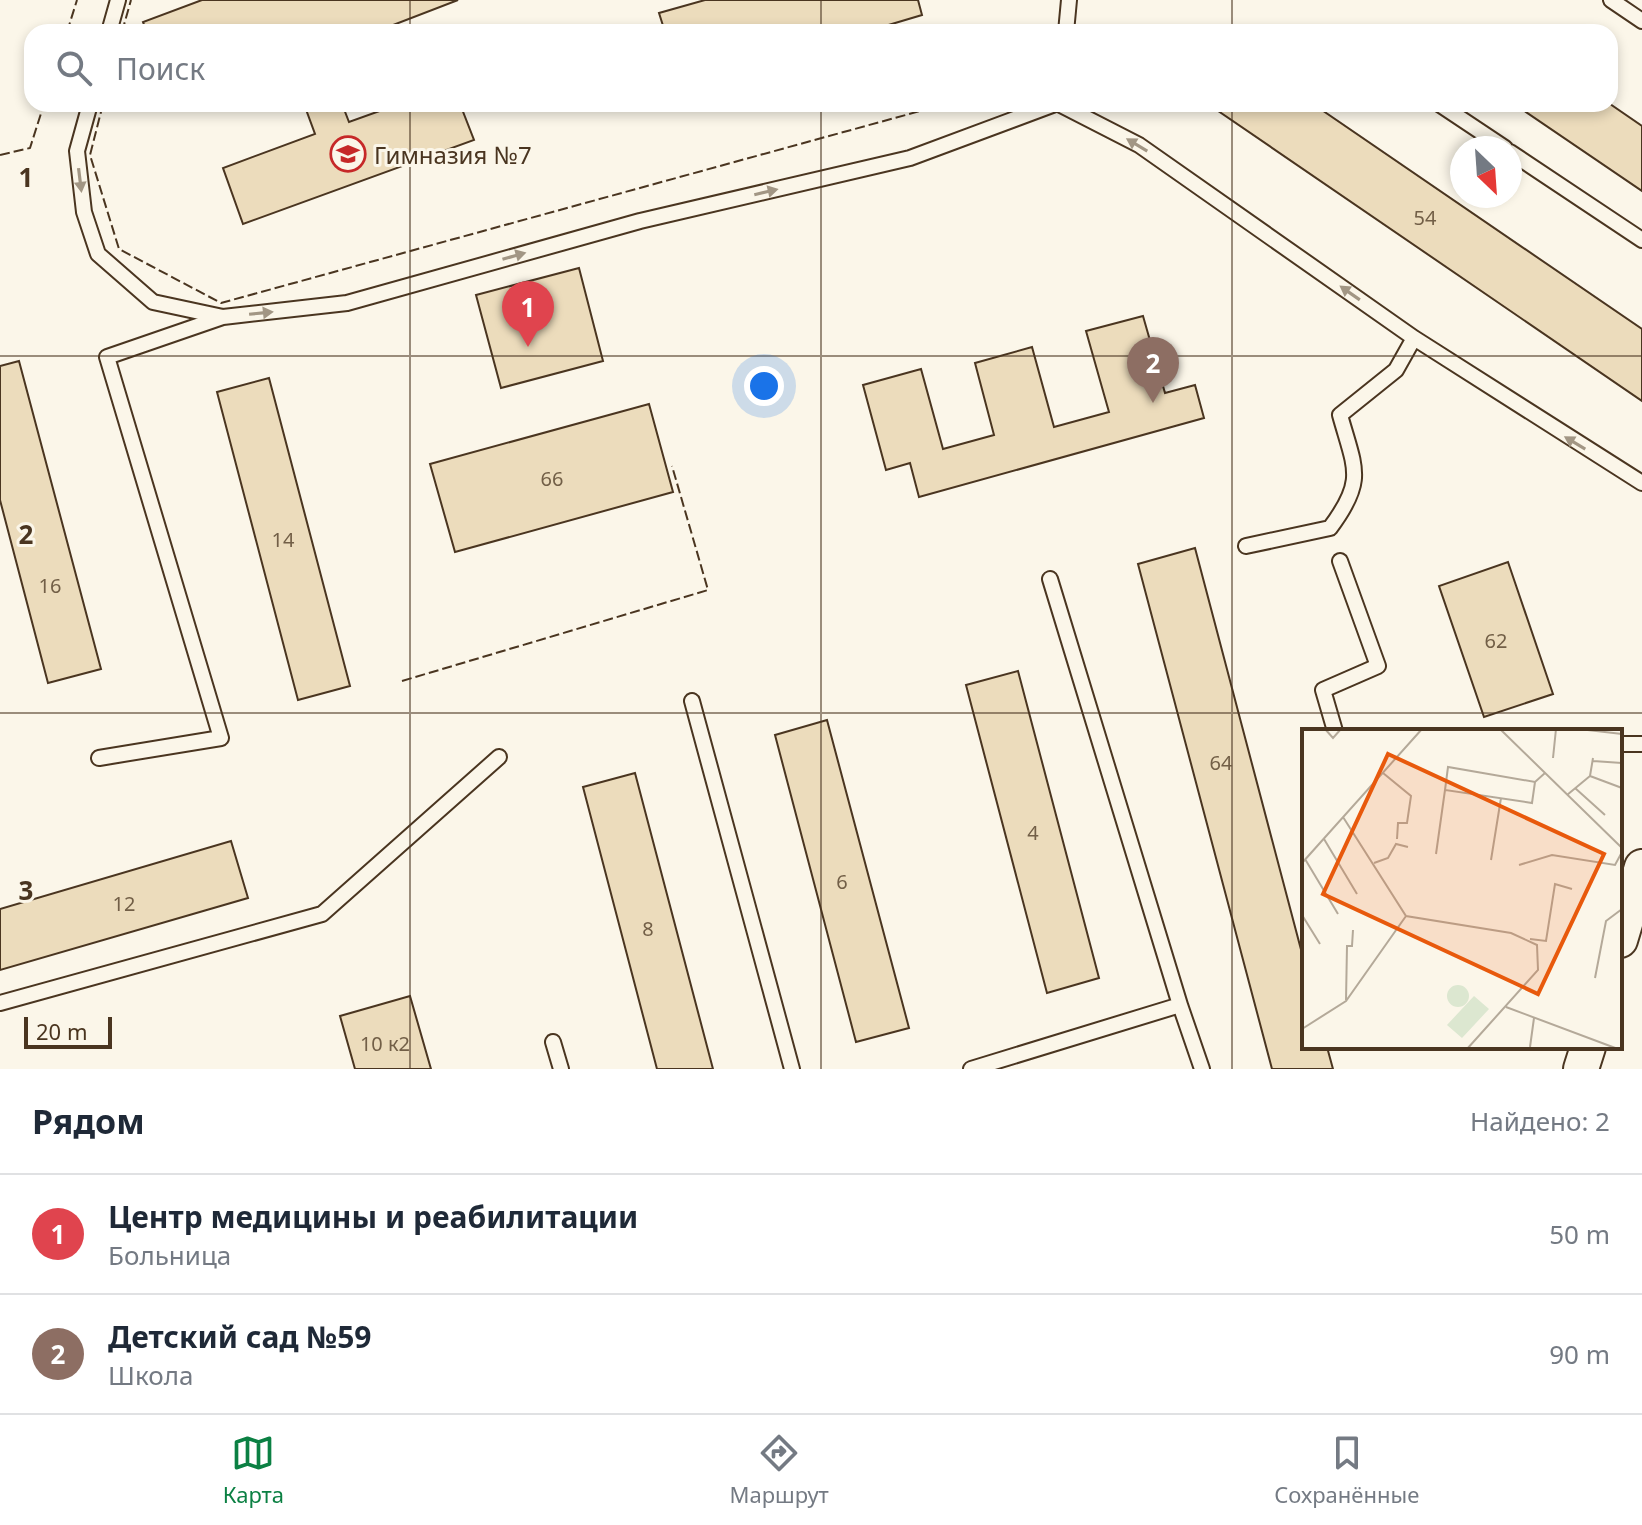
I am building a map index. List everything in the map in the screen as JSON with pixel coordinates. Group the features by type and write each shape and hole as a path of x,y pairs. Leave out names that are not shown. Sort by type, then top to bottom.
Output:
{"street":[{"path":"1622,932 1642,867"},
{"path":"1581,1069 1587,1049"}],"lane":[{"path":"111,24 118,0"},
{"path":"1067,24 1069,0"},
{"path":"1611,0 1642,21"},
{"path":"88,112 77,151 84,212 98,254 153,302 223,317"},
{"path":"99,758 221,738 107,357 223,317 347,303 640,221 910,158 1035,112"},
{"path":"1073,112 1139,145 1414,338 1642,483"},
{"path":"1451,112 1487,136"},
{"path":"1522,160 1642,240"},
{"path":"1246,546 1330,528 1349,504 1357,476 1340,415 1396,370 1414,338"},
{"path":"1334,729 1323,690 1378,666 1340,561"},
{"path":"1050,579 1202,1069"},
{"path":"692,701 792,1069"},
{"path":"0,1003 322,914 499,757"},
{"path":"971,1069 1180,1005"},
{"path":"553,1042 561,1069"}],"building":[{"path":"202,0 458,0 396,24 143,22"},
{"path":"705,0 918,0 922,15 892,24 662,24 659,13"},
{"path":"1618,110 1642,126 1642,191 1526,112 1618,112"},
{"name":"Гимназия №7","path":"307,112 345,112 349,122 377,112 463,112 474,140 243,224 223,168 315,134"},
{"path":"1220,112 1325,112 1450,198 1450,208 1465,208 1642,329 1642,401"},
{"path":"579,268 603,361 501,388 476,295"},
{"path":"1143,316 1165,393 1195,385 1204,418 919,497 910,463 886,470 863,385 921,369 943,449 994,435 975,363 1032,347 1054,427 1109,412 1086,331"},
{"path":"19,361 101,669 48,683 0,500 0,366"},
{"path":"269,378 350,686 298,700 217,392"},
{"path":"649,404 673,492 455,552 430,464"},
{"path":"1195,548 1302,953 1302,1049 1328,1049 1333,1069 1272,1069 1138,564"},
{"path":"1508,562 1553,694 1484,717 1439,586"},
{"path":"1018,671 1099,978 1047,993 966,685"},
{"path":"827,720 909,1028 856,1042 775,735"},
{"path":"635,773 713,1069 657,1069 583,787"},
{"path":"231,841 248,898 0,970 0,909"},
{"path":"410,996 431,1069 355,1069 340,1016"}],"fence":[{"path":"70,24 77,0"},
{"path":"124,24 131,0"},
{"path":"0,155 30,148 41,112"},
{"path":"101,112 90,155 119,249 221,303 917,112"},
{"path":"402,681 708,590 672,466"}],"place":[{"name":"Гимназия №7","path":"348,154"},
{"name":"Центр медицины и реабилитации","path":"528,347"},
{"name":"Детский сад №59","path":"1153,403"}]}
